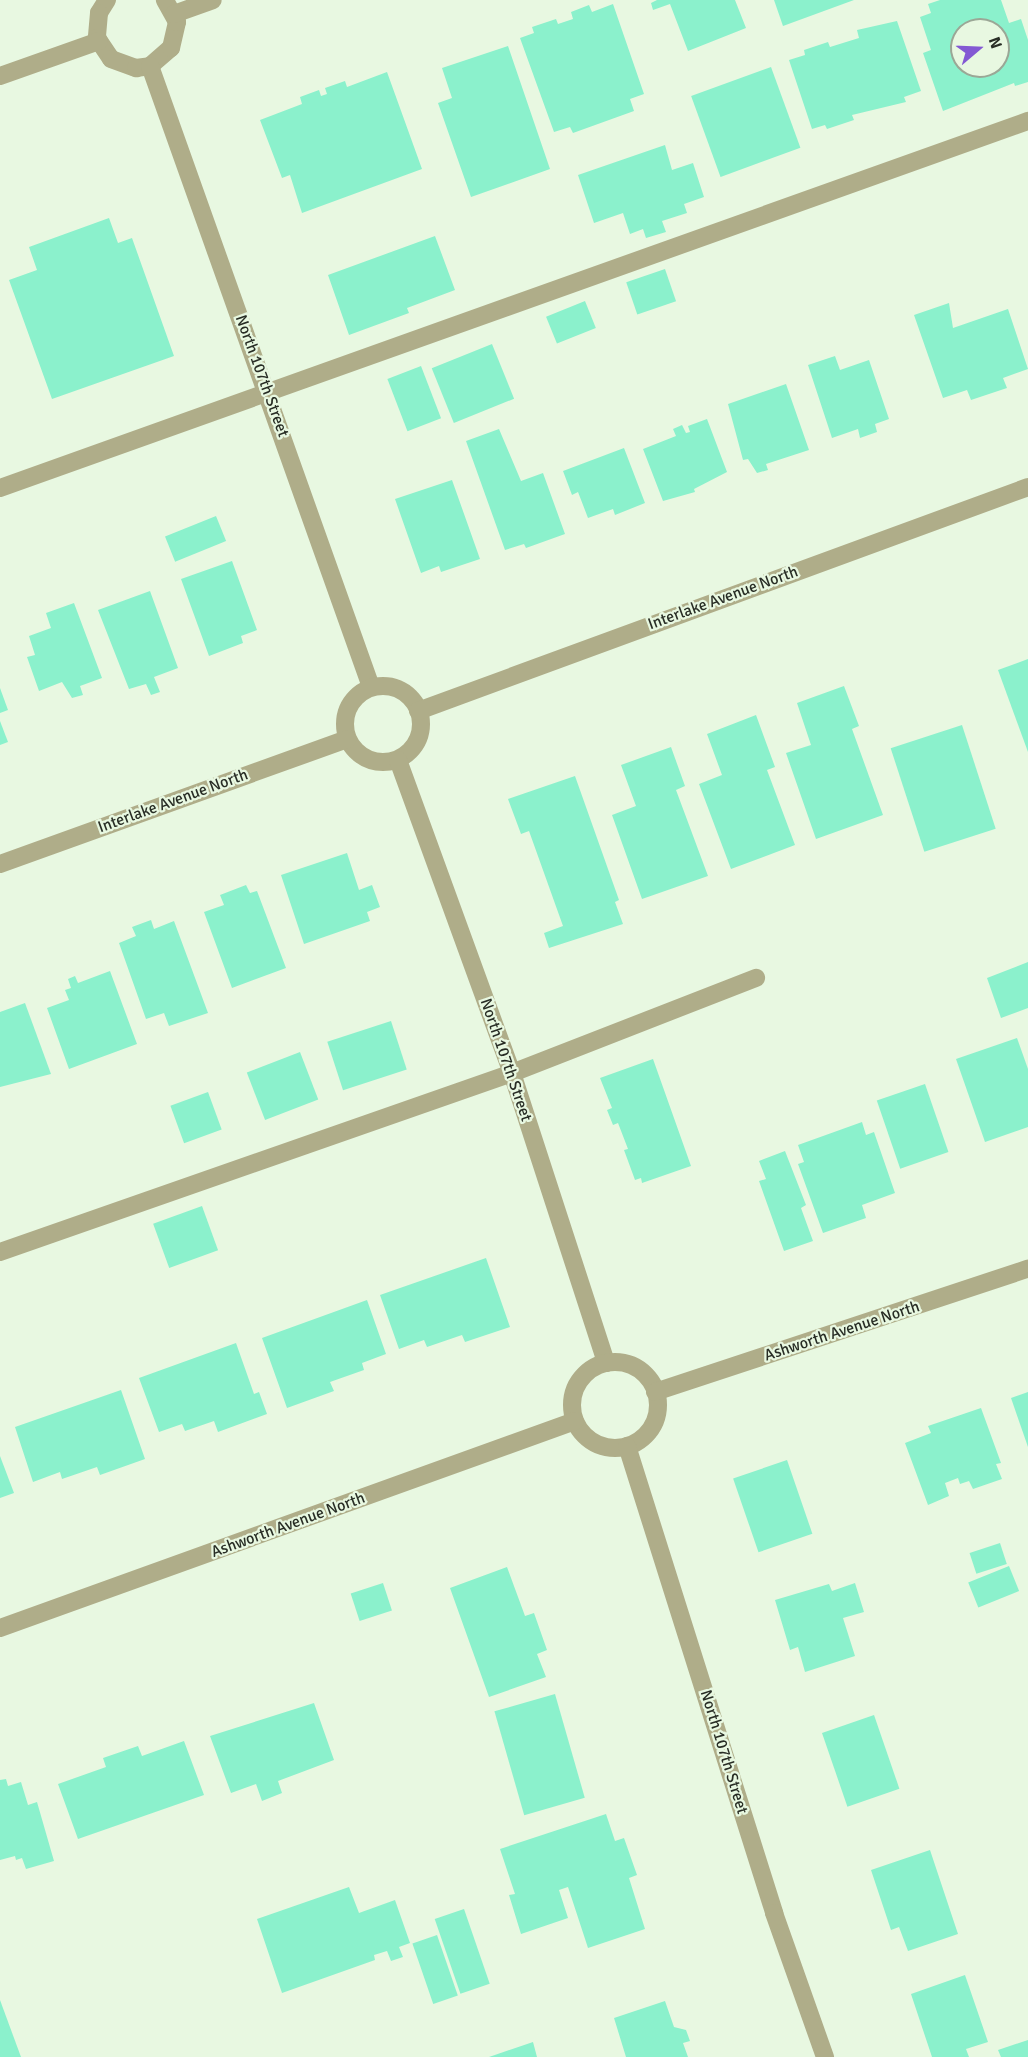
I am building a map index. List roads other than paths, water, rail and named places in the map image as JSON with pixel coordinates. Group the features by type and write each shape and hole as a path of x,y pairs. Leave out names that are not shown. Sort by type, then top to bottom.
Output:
{"street":[{"path":"107,0 96,25 99,41 111,59 123,66 150,66 171,48 176,36 170,7 213,0"},
{"path":"0,76 99,41"},
{"name":"North 107th Street","path":"150,66 269,393 371,687"},
{"path":"0,488 1028,121"},
{"name":"Interlake Avenue North","path":"418,711 1028,487"},
{"path":"371,687 398,688 418,711 422,728 418,740 398,760 379,763 367,760 347,739 345,715 350,703 371,687"},
{"name":"Interlake Avenue North","path":"0,864 347,739"},
{"name":"North 107th Street","path":"398,760 512,1073 606,1363"},
{"path":"0,1252 512,1073 756,978"},
{"name":"Ashworth Avenue North","path":"655,1392 1028,1269"},
{"path":"606,1363 636,1367 646,1375 655,1392 657,1413 653,1425 645,1436 627,1446 608,1447 595,1443 575,1421 574,1392 581,1378 606,1363"},
{"name":"Ashworth Avenue North","path":"0,1628 575,1421"},
{"name":"North 107th Street","path":"627,1446 774,1913 825,2057"}]}
